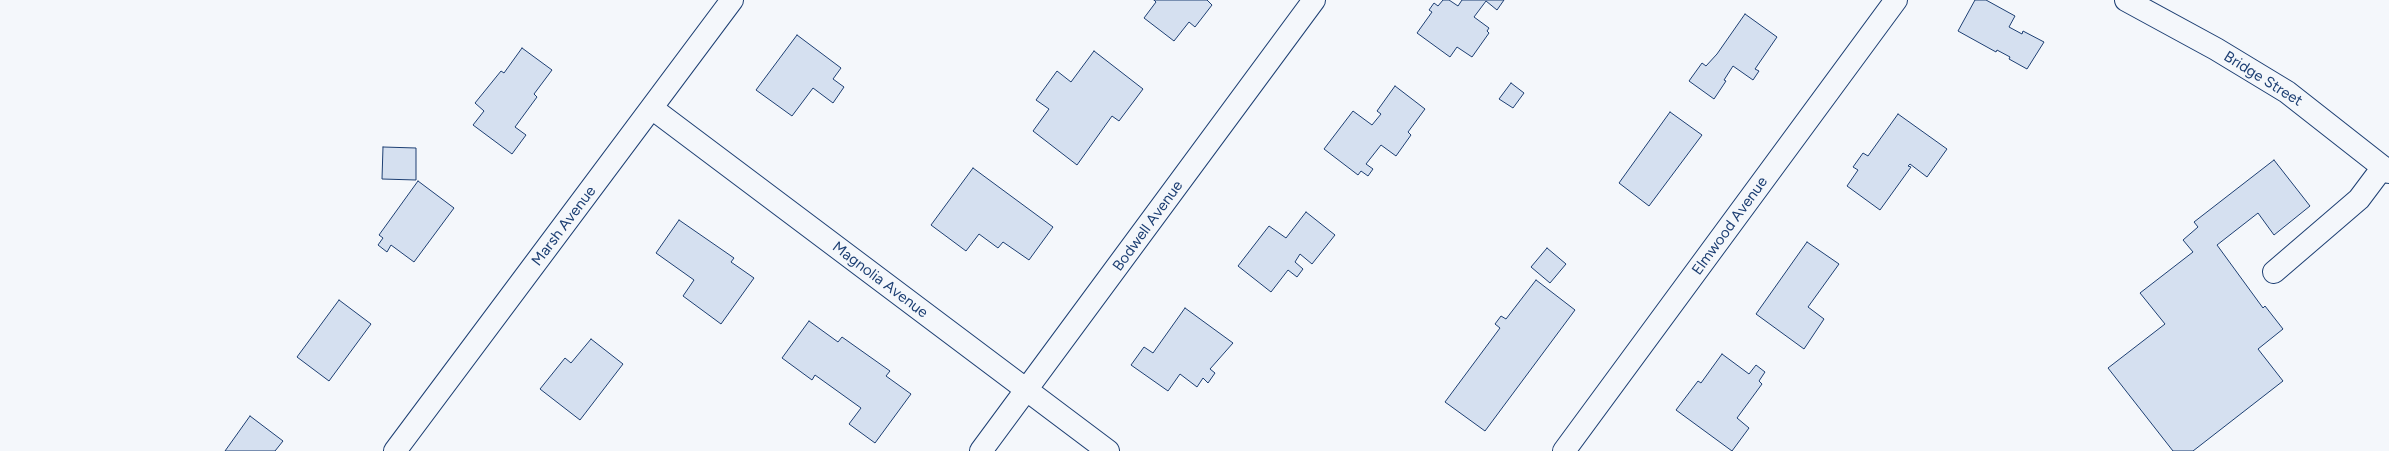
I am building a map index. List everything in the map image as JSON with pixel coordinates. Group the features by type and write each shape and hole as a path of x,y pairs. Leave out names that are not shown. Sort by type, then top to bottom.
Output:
{"street":[{"name":"Marsh Avenue","path":"395,451 653,109 732,0"},
{"name":"Bodwell Avenue","path":"981,451 1314,0"},
{"name":"Elmwood Avenue","path":"1564,451 1896,0"},
{"name":"Bridge Street","path":"2126,0 2216,49 2287,92 2386,170"},
{"name":"Magnolia Avenue","path":"653,109 1026,391 1108,451"},
{"path":"2274,272 2359,199 2386,170"}],"building":[{"path":"1154,0 1207,0 1212,5 1195,27 1189,22 1174,41 1144,18 1156,2"},
{"path":"1443,0 1449,0 1458,6 1462,0 1504,0 1497,10 1486,1 1474,17 1489,28 1487,31 1489,33 1472,57 1457,47 1450,57 1417,33 1432,12 1429,10 1434,3 1438,6"},
{"path":"1975,0 1986,0 2015,16 2009,27 2022,34 2023,31 2044,42 2027,69 2009,59 2010,57 1997,50 1996,52 1958,31"},
{"path":"1745,14 1777,37 1755,69 1759,71 1753,80 1733,66 1724,80 1726,81 1714,99 1689,81 1702,63 1706,66 1717,54"},
{"path":"797,35 841,68 833,79 844,87 833,103 813,88 792,116 756,90"},
{"path":"522,48 552,70 534,94 537,97 515,127 526,135 512,154 473,125 484,111 475,103 501,71 504,73"},
{"path":"1094,51 1143,89 1119,121 1112,116 1077,165 1033,131 1049,109 1036,100 1057,71 1071,82"},
{"path":"1511,83 1524,93 1513,108 1499,99"},
{"path":"1395,86 1425,109 1408,132 1411,135 1396,156 1381,145 1366,164 1373,169 1368,176 1361,171 1358,175 1324,149 1353,111 1372,125 1381,114 1377,111"},
{"path":"1670,112 1702,135 1649,206 1619,183"},
{"path":"1898,114 1947,149 1927,177 1910,164 1908,166 1911,167 1880,210 1847,186 1858,170 1853,167 1863,153 1868,156"},
{"path":"383,147 416,148 416,180 382,179"},
{"path":"2274,160 2310,206 2274,235 2258,213 2217,245 2263,308 2265,306 2283,329 2258,349 2283,381 2193,451 2173,451 2108,368 2165,324 2140,293 2193,252 2183,240 2198,227 2194,222"},
{"path":"973,168 1053,227 1029,260 1003,242 998,248 979,234 966,251 931,225"},
{"path":"418,181 454,208 414,262 391,245 387,252 378,245 383,238 379,235"},
{"path":"1306,212 1335,235 1312,264 1300,254 1295,262 1303,269 1297,277 1288,270 1271,292 1238,266 1269,226 1286,238"},
{"path":"679,220 734,258 731,262 754,278 721,324 683,296 694,280 656,253"},
{"path":"1807,242 1839,264 1808,307 1824,319 1804,349 1756,314"},
{"path":"1547,248 1566,264 1550,283 1531,267"},
{"path":"1536,280 1575,310 1485,431 1445,402 1500,328 1495,324 1501,316 1506,319"},
{"path":"339,300 371,324 329,381 297,357"},
{"path":"1185,308 1233,343 1210,369 1215,373 1208,383 1203,378 1197,387 1180,374 1168,391 1131,365 1144,347 1153,353"},
{"path":"809,321 838,342 842,337 890,371 886,376 911,394 875,443 849,424 861,408 815,375 812,380 782,358"},
{"path":"591,339 623,364 580,420 540,389 565,358 571,363"},
{"path":"1722,354 1749,374 1756,365 1765,372 1759,381 1762,384 1737,418 1749,428 1732,451 1676,410 1698,381 1701,383"},
{"path":"250,416 283,441 275,451 225,451"}]}
